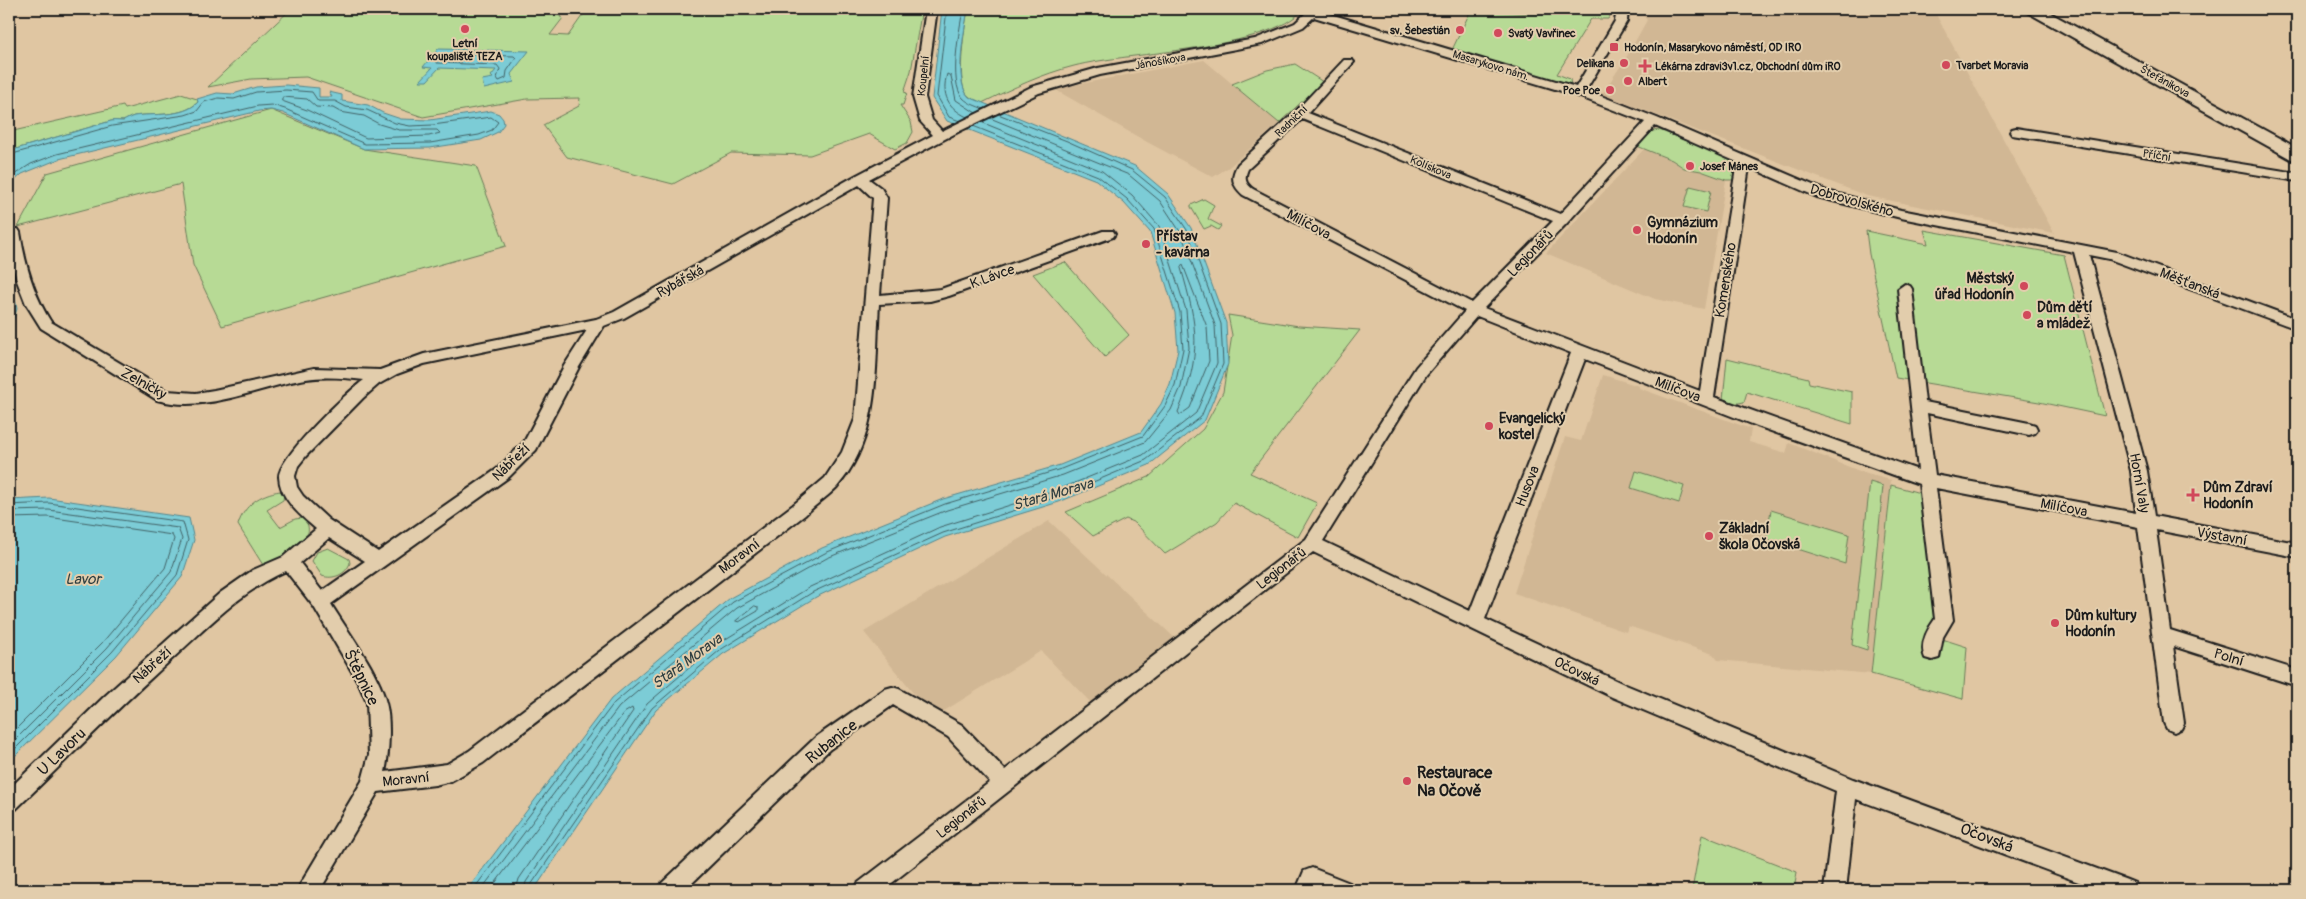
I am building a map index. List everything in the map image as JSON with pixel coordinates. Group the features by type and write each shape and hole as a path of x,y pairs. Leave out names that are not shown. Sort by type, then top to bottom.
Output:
{"main road":[{"name":"Štefánikova","path":"2032,9 2297,154"}],"street":[{"name":"Koupelní","path":"931,9 919,97 926,121 940,136"},
{"path":"1578,92 1621,21 1623,9"},
{"name":"Masarykovo nám.","path":"1315,11 1578,92"},
{"name":"Jánošíkova","path":"956,128 1042,87 1081,75 1258,42 1298,25 1315,11"},
{"name":"Radniční","path":"1239,181 1238,174 1243,167 1300,114 1348,62"},
{"name":"Dobrovolského","path":"1578,92 1653,121 1822,194 1901,214 2080,248"},
{"name":"Kolískova","path":"1300,114 1562,220"},
{"name":"Legionářů","path":"866,890 1312,544 1421,371 1474,310 1562,220 1653,121"},
{"name":"Rybářská","path":"382,375 404,366 442,356 599,324 619,315 860,179 956,128"},
{"name":"Příční","path":"2016,132 2297,177"},
{"name":"Komenského","path":"1706,400 1744,160"},
{"name":"Moravní","path":"372,783 435,776 450,772 476,757 785,521 831,482 850,454 863,419 880,198 876,190 860,179"},
{"name":"Milíčova","path":"1239,181 1248,192 1474,310 1706,400 1927,480 2146,523"},
{"name":"Zelničky","path":"13,232 16,254 34,308 46,325 163,396 182,400 204,397 308,374 382,375"},
{"name":"K Lávce","path":"872,300 930,296 944,293 1108,234"},
{"name":"Měšťanská","path":"2080,248 2141,264 2297,324"},
{"name":"Horní Valy","path":"2080,248 2140,471 2174,723"},
{"path":"1905,289 1944,620 1934,635 1932,652"},
{"name":"Nábřeží","path":"320,602 503,473 530,446 553,406 572,366 599,324"},
{"name":"Husova","path":"1475,622 1580,351"},
{"path":"379,561 328,529 299,504 291,492 287,477 293,462 343,409 382,375"},
{"path":"1918,406 2029,429"},
{"name":"Výstavní","path":"2146,523 2297,550"},
{"name":"Nábřeží","path":"113,700 226,598 259,575 290,562 328,529"},
{"name":"Očovská","path":"1312,544 1619,691 1846,786 2127,890"},
{"path":"290,562 320,602"},
{"name":"Štěpnice","path":"308,890 372,783 378,755 380,729 377,704 366,678 320,602"},
{"name":"Polní","path":"2162,636 2297,678"},
{"name":"Rubanice","path":"670,890 823,743 892,695 955,731 1004,783"},
{"name":"U Lavoru","path":"9,802 113,700"},
{"path":"1835,890 1846,786"},
{"path":"1307,890 1312,878 1342,890"}],"shaded area":[{"path":"1726,9 1933,9 2054,233 1867,196 1602,94 1626,58 1647,20 1643,15"},
{"path":"1204,60 1279,123 1229,167 1213,177 1054,89"},
{"path":"1645,148 1672,160 1684,168 1701,171 1726,180 1704,309 1655,299 1546,253"},
{"name":"Základní škola Očovská","path":"1603,375 1639,386 1639,388 1751,429 1749,442 1786,453 1789,443 1867,474 1891,480 1872,674 1718,660 1713,654 1628,626 1626,632 1514,593 1565,437 1581,441"},
{"path":"1049,521 1177,640 1092,704 1041,651 939,714 926,709 864,632"}],"green space":[{"path":"291,9 570,9 564,11 560,17 563,18 550,35 568,36 587,9 922,9 911,71 904,92 907,93 903,105 900,105 911,122 913,132 907,143 895,149 869,134 810,155 731,153 673,184 567,157 543,125 579,106 580,98 527,99 423,117 306,77 251,79 208,87"},
{"path":"968,9 1304,9 1286,23 1260,34 1196,48 1074,66 1039,77 982,103 969,96 963,86 961,65"},
{"path":"1589,9 1604,9 1609,11 1610,16 1608,19 1591,19 1557,74 1570,79 1571,86 1452,50 1471,10 1561,14"},
{"path":"1295,64 1323,82 1279,123 1232,84 1267,70"},
{"path":"181,94 197,99 198,102 184,111 134,116 123,121 111,121 9,151 9,132 123,106 125,109"},
{"path":"271,110 364,149 476,166 506,246 222,326 193,265 181,184 18,227 47,173"},
{"path":"1659,130 1733,159 1737,165 1735,180 1726,180 1701,171 1684,168 1672,160 1637,146 1653,131"},
{"path":"1690,186 1711,191 1706,212 1684,207"},
{"path":"1204,199 1214,205 1208,219 1221,226 1218,230 1211,226 1204,229 1191,207 1191,205"},
{"path":"1924,230 2064,255 2105,416 2039,402 1896,378 1869,254 1866,231 1928,244"},
{"path":"1065,262 1129,335 1105,357 1033,274"},
{"path":"1228,315 1299,326 1360,330 1250,473 1317,503 1298,537 1234,503 1217,522 1165,554 1135,523 1126,519 1093,536 1066,512 1149,477 1203,429 1223,392 1232,335"},
{"path":"1727,358 1808,378 1809,383 1852,392 1852,424 1747,392 1744,402 1733,404 1723,400"},
{"path":"1636,471 1684,486 1679,503 1631,488"},
{"path":"1870,482 1883,486 1867,650 1852,645"},
{"path":"1891,485 1920,493 1936,637 1967,647 1963,699 1871,674"},
{"path":"280,491 284,494 283,500 267,510 280,527 295,519 303,518 308,526 308,534 304,541 296,548 263,565 238,525 249,506 266,495"},
{"path":"1771,510 1849,534 1845,564 1766,539"},
{"path":"328,548 349,559 350,563 343,573 335,577 322,576 312,561 317,552"},
{"path":"1702,835 1797,872 1794,890 1692,890"}],"water":[{"name":"Stará Morava","path":"942,9 968,9 961,55 961,68 964,90 969,97 1135,166 1168,194 1191,228 1226,323 1228,364 1205,420 1149,465 1059,502 945,537 816,597 723,654 656,710 534,890 467,890 611,699 730,598 822,548 943,499 1060,465 1141,432 1161,404 1170,384 1178,350 1175,313 1150,232 1124,203 1096,180 947,121 932,98"},
{"path":"438,49 529,51 511,74 514,82 484,89 482,80 493,78 491,76 496,70 439,68 427,81 420,81 432,68 423,67"},
{"path":"286,85 319,88 319,97 332,97 329,92 342,95 342,101 368,105 383,113 401,119 430,120 491,111 499,114 504,124 498,132 481,140 430,148 364,149 283,113 271,110 259,111 59,159 22,174 9,186 9,151 111,121 123,121 134,116 184,111 198,102 197,99 217,93 233,94 256,87"},
{"path":"9,267 17,309 9,332"},
{"name":"Lavor","path":"49,498 189,518 194,540 182,577 116,656 9,762 9,500"}],"place":[{"name":"Letní koupaliště TEZA","path":"465,29"},
{"name":"sv. Šebestián","path":"1460,30"},
{"name":"Svatý Vavřinec","path":"1498,33"},
{"name":"Hodonín, Masarykovo náměstí, OD IRO","path":"1614,47"},
{"name":"Delikana","path":"1624,63"},
{"name":"Tvarbet Moravia","path":"1946,65"},
{"name":"Lékárna zdravi3v1.cz, Obchodní dům iRO","path":"1645,66"},
{"name":"Albert","path":"1628,81"},
{"name":"Poe Poe","path":"1610,90"},
{"name":"Josef Mánes","path":"1690,166"},
{"name":"Gymnázium Hodonín","path":"1637,230"},
{"name":"Přístav - kavárna","path":"1146,244"},
{"name":"Městský úřad Hodonín","path":"2024,286"},
{"name":"Dům dětí a mládež","path":"2027,315"},
{"name":"Evangelický kostel","path":"1489,426"},
{"name":"Dům Zdraví Hodonín","path":"2193,495"},
{"name":"Základní škola Očovská","path":"1709,536"},
{"name":"Dům kultury Hodonín","path":"2055,623"},
{"name":"Restaurace Na Očově","path":"1407,781"}]}
